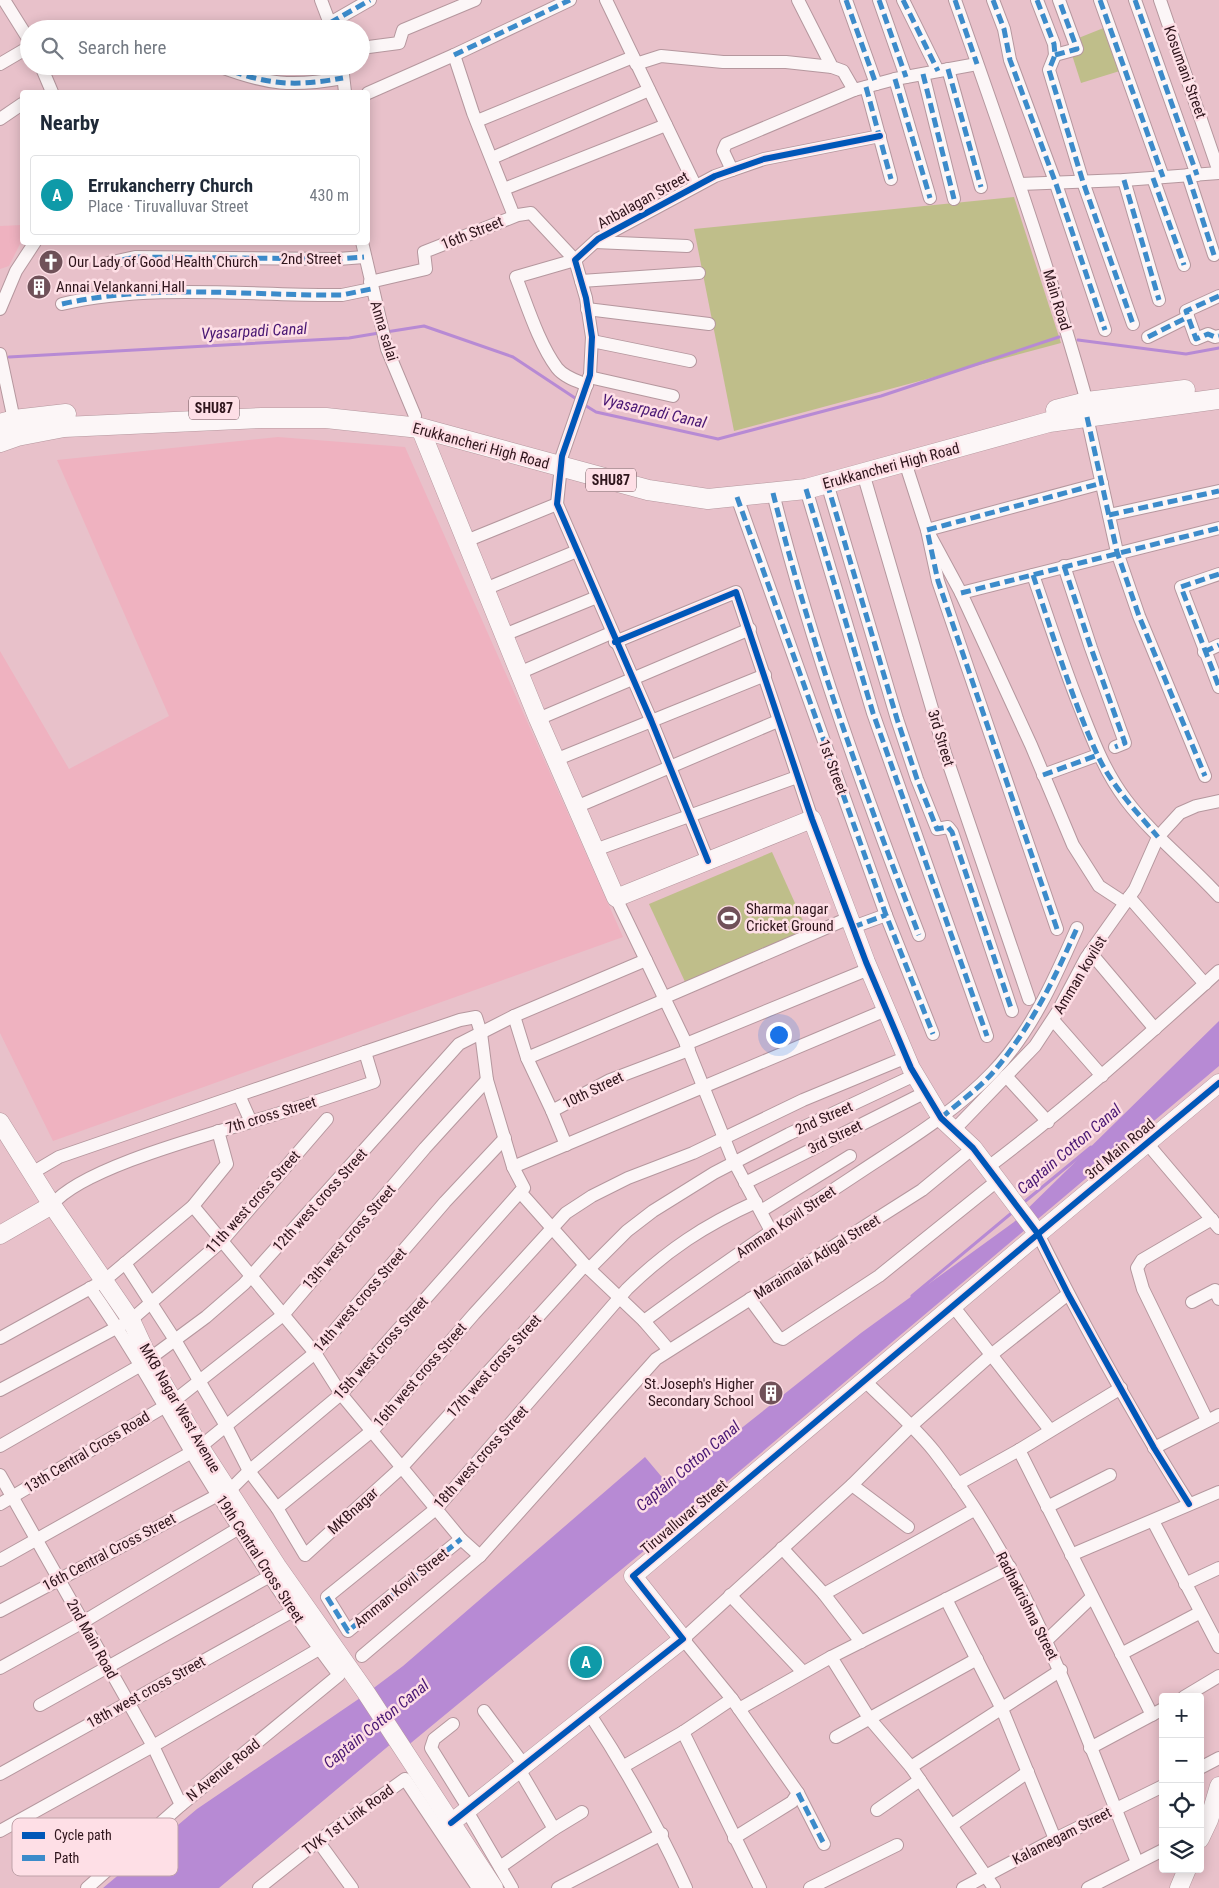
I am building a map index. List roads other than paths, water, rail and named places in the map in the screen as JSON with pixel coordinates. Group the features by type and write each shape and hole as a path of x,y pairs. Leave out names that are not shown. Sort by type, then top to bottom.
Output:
{"main road":[{"name":"SHU87","path":"561,462 718,489 824,472 1087,410 1219,386"},
{"name":"Erukkancheri High Road","path":"0,442 17,436 64,427 262,418 326,418 418,422 686,497 708,499 806,489 1087,410 1219,400"},
{"name":"SHU87","path":"7,422 72,414 248,407 336,409 418,422"}],"street":[{"path":"321,0 329,20"},
{"path":"340,20 370,0"},
{"path":"370,47 399,43 403,30 475,0"},
{"path":"370,92 570,0"},
{"path":"606,0 695,185"},
{"path":"798,0 832,67"},
{"path":"846,0 866,87 891,179"},
{"path":"879,0 901,78 930,198"},
{"path":"903,0 943,70 981,187"},
{"name":"Main Road","path":"954,0 1020,184 1062,312 1087,410 1109,515 1139,616 1205,776"},
{"path":"993,0 1004,29 1010,60 1056,184 1105,330"},
{"path":"1037,0 1054,44 1055,55 1050,70 1083,182 1133,324"},
{"path":"1055,55 1077,49 1059,0"},
{"path":"1100,0 1158,178 1184,265"},
{"path":"1135,0 1192,175 1214,255"},
{"name":"Kosumani Street","path":"1160,0 1219,172"},
{"path":"7,2 20,24"},
{"path":"0,64 20,52"},
{"path":"454,55 514,216"},
{"path":"477,121 635,61 661,56 723,62 786,62 832,67 843,70 866,87"},
{"path":"732,170 723,151 726,144 866,87 901,78 977,64"},
{"path":"923,74 954,199"},
{"path":"43,75 47,90"},
{"path":"244,75 284,84 328,75"},
{"path":"343,75 345,90"},
{"path":"492,158 649,90"},
{"path":"0,119 20,105"},
{"path":"504,189 666,125"},
{"name":"Anbalagan Street","path":"575,260 595,242 695,185 764,159 880,136"},
{"path":"1020,184 1056,184 1158,178 1219,172"},
{"path":"1124,180 1159,300"},
{"name":"16th Street","path":"371,286 426,269 424,252 514,216 531,213 575,260"},
{"path":"595,242 687,246"},
{"path":"0,309 16,271 33,245"},
{"name":"Anna salai","path":"362,245 383,333 418,422"},
{"name":"2nd Street","path":"108,263 144,256 364,258"},
{"path":"673,396 584,392 557,369 539,333 516,276 575,260 588,309 592,341 584,392 561,462 557,504 613,638 651,720 708,862"},
{"path":"581,280 699,273"},
{"path":"62,304 93,296 132,292 314,295 342,294 371,286"},
{"path":"1219,296 1186,311 1196,339 1208,334 1215,338 1219,336"},
{"path":"588,309 709,324"},
{"path":"1148,337 1188,317"},
{"path":"592,341 690,360"},
{"path":"0,354 7,422"},
{"path":"418,422 555,760 616,898 688,1047 735,1163 771,1231"},
{"path":"905,462 927,530 938,582 1058,930"},
{"name":"3rd Street","path":"863,473 945,754 1029,999"},
{"path":"827,483 917,779 937,830 948,828 952,832 1012,1011"},
{"path":"927,530 1102,483"},
{"path":"806,489 873,713 986,1036"},
{"path":"1109,515 1219,491"},
{"path":"773,493 787,549 854,757 919,935"},
{"name":"1st Street","path":"737,497 886,915 933,1034"},
{"path":"466,541 557,504"},
{"path":"961,593 1219,528"},
{"path":"927,530 961,593 1073,845 1099,886 1127,900 1205,984"},
{"path":"485,589 577,551"},
{"path":"1064,566 1090,648 1125,743 1115,747"},
{"path":"1219,574 1181,587 1204,652 1219,687"},
{"path":"1033,575 1060,656 1098,755 1126,800 1158,837 1187,861 1219,896"},
{"path":"519,673 736,592 750,629 778,721 812,819 869,969 915,1075 947,1124 973,1148 1035,1230 1120,1388 1189,1504"},
{"path":"504,635 596,597"},
{"path":"538,719 750,629"},
{"path":"1204,652 1219,645"},
{"path":"555,760 765,675"},
{"path":"576,807 778,721"},
{"path":"1043,775 1098,755"},
{"path":"595,850 797,777"},
{"name":"Amman kovilst","path":"947,1124 1006,1076 1035,1046 1053,1020 1090,952 1127,900 1158,837 1180,813 1196,806 1219,801"},
{"path":"616,898 812,819"},
{"path":"527,1058 660,1002 663,998 851,922 886,915"},
{"path":"947,1124 1018,1041 1046,995 1077,928"},
{"path":"1090,952 1155,1029"},
{"name":"12th west cross Street","path":"0,1446 145,1362 206,1317 251,1278 459,1044 514,1016 646,960"},
{"name":"10th Street","path":"514,1016 527,1058 552,1111 610,1080 869,969"},
{"path":"750,1299 778,1337 782,1339 879,1276 1048,1122 1219,971"},
{"path":"513,1167 886,1010"},
{"path":"32,1173 59,1157 460,1020 476,1017 481,1033 487,1080 513,1167 524,1188 520,1192 587,1267 620,1300 644,1320 669,1350"},
{"path":"1053,1020 1102,1076"},
{"name":"7th cross Street","path":"52,1205 59,1196 90,1177 218,1132 374,1082 365,1052"},
{"path":"725,1138 796,1103 907,1057"},
{"name":"2nd Street","path":"587,1267 627,1231 653,1211 735,1163 788,1134 915,1075"},
{"path":"1006,1076 1048,1122"},
{"name":"13th west cross Street","path":"199,1381 283,1315 425,1148 487,1080"},
{"name":"3rd Main Road","path":"1035,1230 1146,1142 1217,1090"},
{"name":"3rd Street","path":"745,1183 926,1092"},
{"path":"240,1095 250,1122"},
{"path":"552,1111 566,1145"},
{"name":"11th west cross Street","path":"0,1390 124,1323 152,1302 222,1241 327,1119"},
{"name":"MKB Nagar West Avenue","path":"0,1122 52,1205 98,1284 124,1323 196,1450 228,1500 365,1691 494,1888"},
{"name":"Amman Kovil Street","path":"644,1320 771,1231 947,1124"},
{"path":"0,1338 98,1284 193,1206 227,1164 218,1132"},
{"name":"14th west cross Street","path":"0,1560 36,1538 196,1450 315,1353 439,1210 505,1138"},
{"name":"16th west cross Street","path":"277,1508 373,1430 566,1212 592,1196 628,1178 725,1138"},
{"path":"1146,1142 1215,1223 1142,1260 1137,1268 1143,1289 1213,1417 1154,1448"},
{"name":"Maraimalai Adigal Street","path":"362,1656 480,1556 656,1359 709,1328 750,1299 922,1190 973,1148"},
{"name":"18th west cross Street","path":"327,1597 437,1508 628,1289 658,1260 682,1242 724,1217 758,1207 850,1156"},
{"name":"15th west cross Street","path":"228,1500 249,1471 342,1394 520,1192"},
{"path":"0,1235 52,1205"},
{"path":"193,1206 315,1353 342,1394 402,1468 462,1539 480,1556"},
{"name":"Tiruvalluvar Street","path":"683,1639 633,1576 953,1306 1035,1230"},
{"path":"125,1263 175,1340 226,1426 249,1471 277,1508"},
{"name":"17th west cross Street","path":"402,1468 587,1267"},
{"path":"1192,1302 1215,1290 1219,1299"},
{"path":"451,1823 683,1639 852,1485 911,1426 991,1355 1068,1294"},
{"path":"953,1306 1050,1430"},
{"name":"13th Central Cross Road","path":"0,1504 169,1404 199,1381"},
{"name":"Radhakrishna Street","path":"865,1381 934,1450 958,1484 1010,1567 1060,1670 1137,1862"},
{"path":"958,1484 1019,1450 1120,1388"},
{"path":"1019,1450 1121,1654 1157,1712 1090,1748"},
{"name":"MKBnagar","path":"277,1508 305,1555 402,1468"},
{"name":"2nd Main Road","path":"0,1475 153,1746 181,1805"},
{"path":"1047,1507 1110,1475"},
{"path":"852,1485 908,1527"},
{"path":"1071,1555 1219,1492"},
{"name":"19th Central Cross Street","path":"228,1500 239,1528 293,1611 339,1675"},
{"name":"16th Central Cross Street","path":"0,1611 59,1578 228,1500"},
{"path":"824,1594 974,1510"},
{"path":"1153,1521 1199,1613 1219,1647"},
{"path":"0,1668 83,1622 239,1528"},
{"name":"Amman Kovil Street","path":"327,1597 348,1631 462,1539"},
{"path":"782,1548 824,1594 861,1642"},
{"path":"624,1766 735,1704 803,1672 1010,1567"},
{"path":"1185,1584 1219,1568"},
{"path":"40,1705 270,1576"},
{"path":"730,1595 803,1672"},
{"path":"1046,1641 1092,1597"},
{"path":"946,1600 1002,1709 1054,1839"},
{"name":"18th west cross Street","path":"0,1774 293,1611"},
{"path":"1121,1654 1199,1613"},
{"path":"683,1639 735,1704 798,1793 824,1844"},
{"path":"23,1818 153,1746 319,1649"},
{"path":"831,1657 869,1718 920,1780 994,1888"},
{"path":"836,1737 977,1659"},
{"path":"911,1768 1060,1670"},
{"name":"N Avenue Road","path":"166,1818 339,1675"},
{"path":"1191,1693 1219,1676"},
{"path":"484,1710 521,1767 554,1829"},
{"path":"589,1713 624,1766 662,1834 686,1888"},
{"path":"453,1724 434,1740 431,1748 512,1888"},
{"path":"683,1732 760,1888"},
{"path":"1204,1766 1219,1758"},
{"path":"952,1825 1028,1772"},
{"name":"TVK 1st Link Road","path":"259,1888 318,1841 406,1779 478,1888"},
{"path":"877,1810 920,1780"},
{"path":"1210,1821 1219,1786"},
{"name":"Kalamegam Street","path":"963,1888 1054,1839 1159,1788"},
{"path":"734,1838 792,1802 798,1793"},
{"path":"500,1867 582,1812"},
{"path":"0,1831 12,1824"},
{"path":"558,1888 662,1834"},
{"path":"318,1841 352,1888"},
{"path":"810,1888 896,1845"},
{"path":"1088,1888 1159,1852"},
{"path":"1180,1888 1186,1873"},
{"name":"N Avenue Road","path":"87,1888 101,1876"}],"water":[{"path":"1219,1021 1219,1066 684,1518 406,1747 398,1738 219,1888 103,1888 117,1876 178,1876 178,1825 197,1809 363,1696 403,1666 645,1457 666,1482 734,1434 861,1333 1014,1222"}],"waterway":[{"name":"Vyasarpadi Canal","path":"386,332 424,326 513,357 578,400"},
{"name":"Vyasarpadi Canal","path":"9,357 349,338 379,333"},
{"name":"Vyasarpadi Canal","path":"583,404 596,412 718,439 881,396 1059,337"},
{"name":"Vyasarpadi Canal","path":"1078,340 1186,354 1219,348"},
{"name":"Captain Cotton Canal","path":"1023,1203 1091,1147"},
{"name":"Captain Cotton Canal","path":"912,1296 1014,1211"}],"place":[{"name":"Our Lady of Good Health Church","path":"51,262"},
{"name":"Annai Velankanni Hall","path":"39,287"},
{"name":"Sharma nagar Cricket Ground","path":"729,918"},
{"name":"St.Joseph's Higher Secondary School","path":"771,1393"},
{"name":"Errukancherry Church","path":"586,1662"}]}
